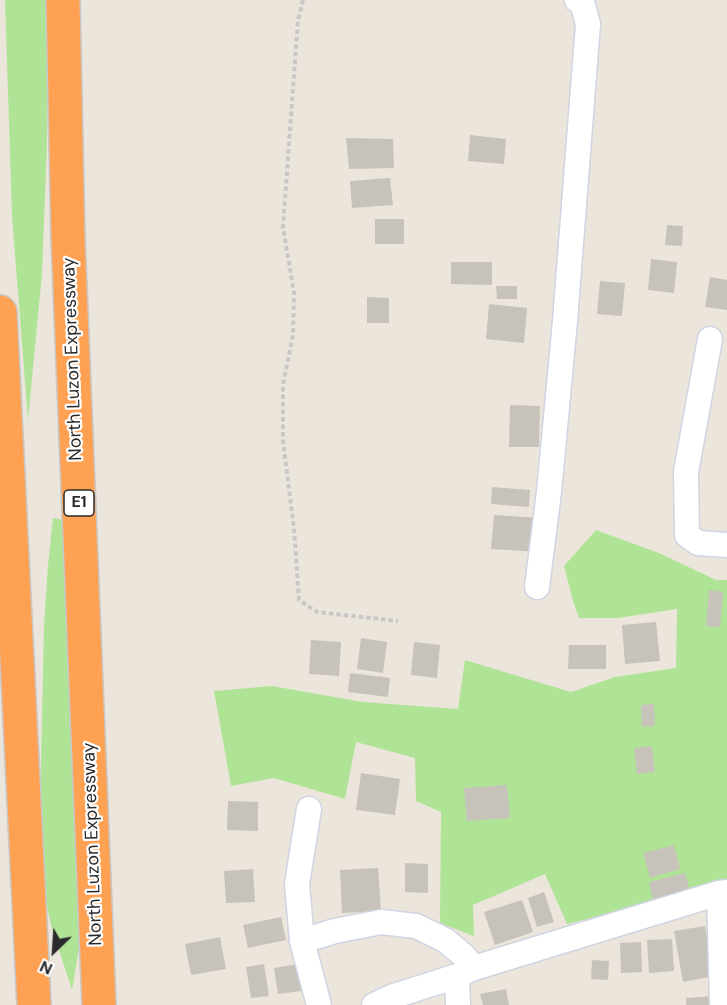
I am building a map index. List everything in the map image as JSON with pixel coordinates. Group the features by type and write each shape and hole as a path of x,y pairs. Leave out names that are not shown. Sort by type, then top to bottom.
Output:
{"highway":[{"name":"North Luzon Expressway","path":"63,0 68,238 99,1005"},
{"path":"0,312 34,1005"}],"street":[{"path":"537,586 564,343 588,24 582,2 577,0"},
{"path":"710,339 686,472 687,535 698,543 727,545"},
{"path":"309,809 297,884 302,941 318,1005"},
{"path":"374,1005 466,972 723,893 722,1005"},
{"path":"302,941 335,931 381,922 416,926 446,940 463,955 466,972 458,1005"}],"path":[{"path":"303,0 298,20 283,227 294,293 293,335 283,385 283,441 294,529 299,600 316,612 398,621"}],"green space":[{"path":"5,0 46,0 47,144 42,274 28,420 12,216"},
{"path":"53,518 69,521 80,942 72,990 51,925 45,898 40,809 44,626"},
{"path":"596,530 659,553 716,580 727,580 727,885 567,924 545,874 473,905 474,936 440,923 441,812 416,801 415,758 356,742 345,799 274,778 231,786 214,691 272,686 363,702 458,709 465,660 571,692 615,677 676,668 677,609 618,618 579,618 564,566"}],"building":[{"path":"470,135 506,139 504,164 468,161"},
{"path":"346,138 393,139 394,168 349,169"},
{"path":"390,178 393,205 352,208 350,181"},
{"path":"375,219 404,219 404,244 375,244"},
{"path":"667,225 683,226 682,246 665,245"},
{"path":"651,259 677,262 674,293 648,290"},
{"path":"451,262 492,262 492,285 451,284"},
{"path":"710,277 727,280 727,310 705,307"},
{"path":"600,281 625,283 622,316 597,314"},
{"path":"496,286 517,286 517,299 497,299"},
{"path":"367,297 389,298 389,323 367,323"},
{"path":"489,304 527,308 524,343 486,339"},
{"path":"510,405 540,406 539,447 509,447"},
{"path":"492,487 530,490 529,507 491,504"},
{"path":"494,515 541,518 538,552 491,549"},
{"path":"709,590 723,592 720,627 706,626"},
{"path":"656,622 660,661 625,664 622,625"},
{"path":"361,638 387,642 383,673 357,669"},
{"path":"311,640 341,642 339,676 309,674"},
{"path":"414,642 440,645 437,678 411,675"},
{"path":"569,645 606,645 606,669 568,669"},
{"path":"350,673 390,678 388,697 348,692"},
{"path":"654,704 655,726 642,727 641,705"},
{"path":"652,746 655,772 637,774 634,748"},
{"path":"361,773 400,779 395,815 356,810"},
{"path":"507,785 510,818 467,821 464,788"},
{"path":"228,801 258,802 258,831 227,830"},
{"path":"674,845 680,869 650,878 643,853"},
{"path":"405,863 428,864 428,893 405,892"},
{"path":"378,868 381,911 342,913 340,870"},
{"path":"253,869 255,902 226,903 224,871"},
{"path":"685,873 690,891 653,900 649,882"},
{"path":"544,892 554,922 537,927 528,898"},
{"path":"522,900 533,932 495,945 484,912"},
{"path":"281,917 286,940 248,948 243,925"},
{"path":"705,926 714,976 683,982 674,931"},
{"path":"220,937 226,969 191,975 185,944"},
{"path":"672,939 674,971 649,973 647,940"},
{"path":"641,942 642,972 621,973 620,943"},
{"path":"592,960 609,961 608,980 591,979"},
{"path":"304,963 309,990 278,994 274,968"},
{"path":"264,964 269,996 251,998 246,967"},
{"path":"506,989 509,1005 483,1005 480,994"},
{"path":"713,996 714,1005 686,1005 686,998"}]}
